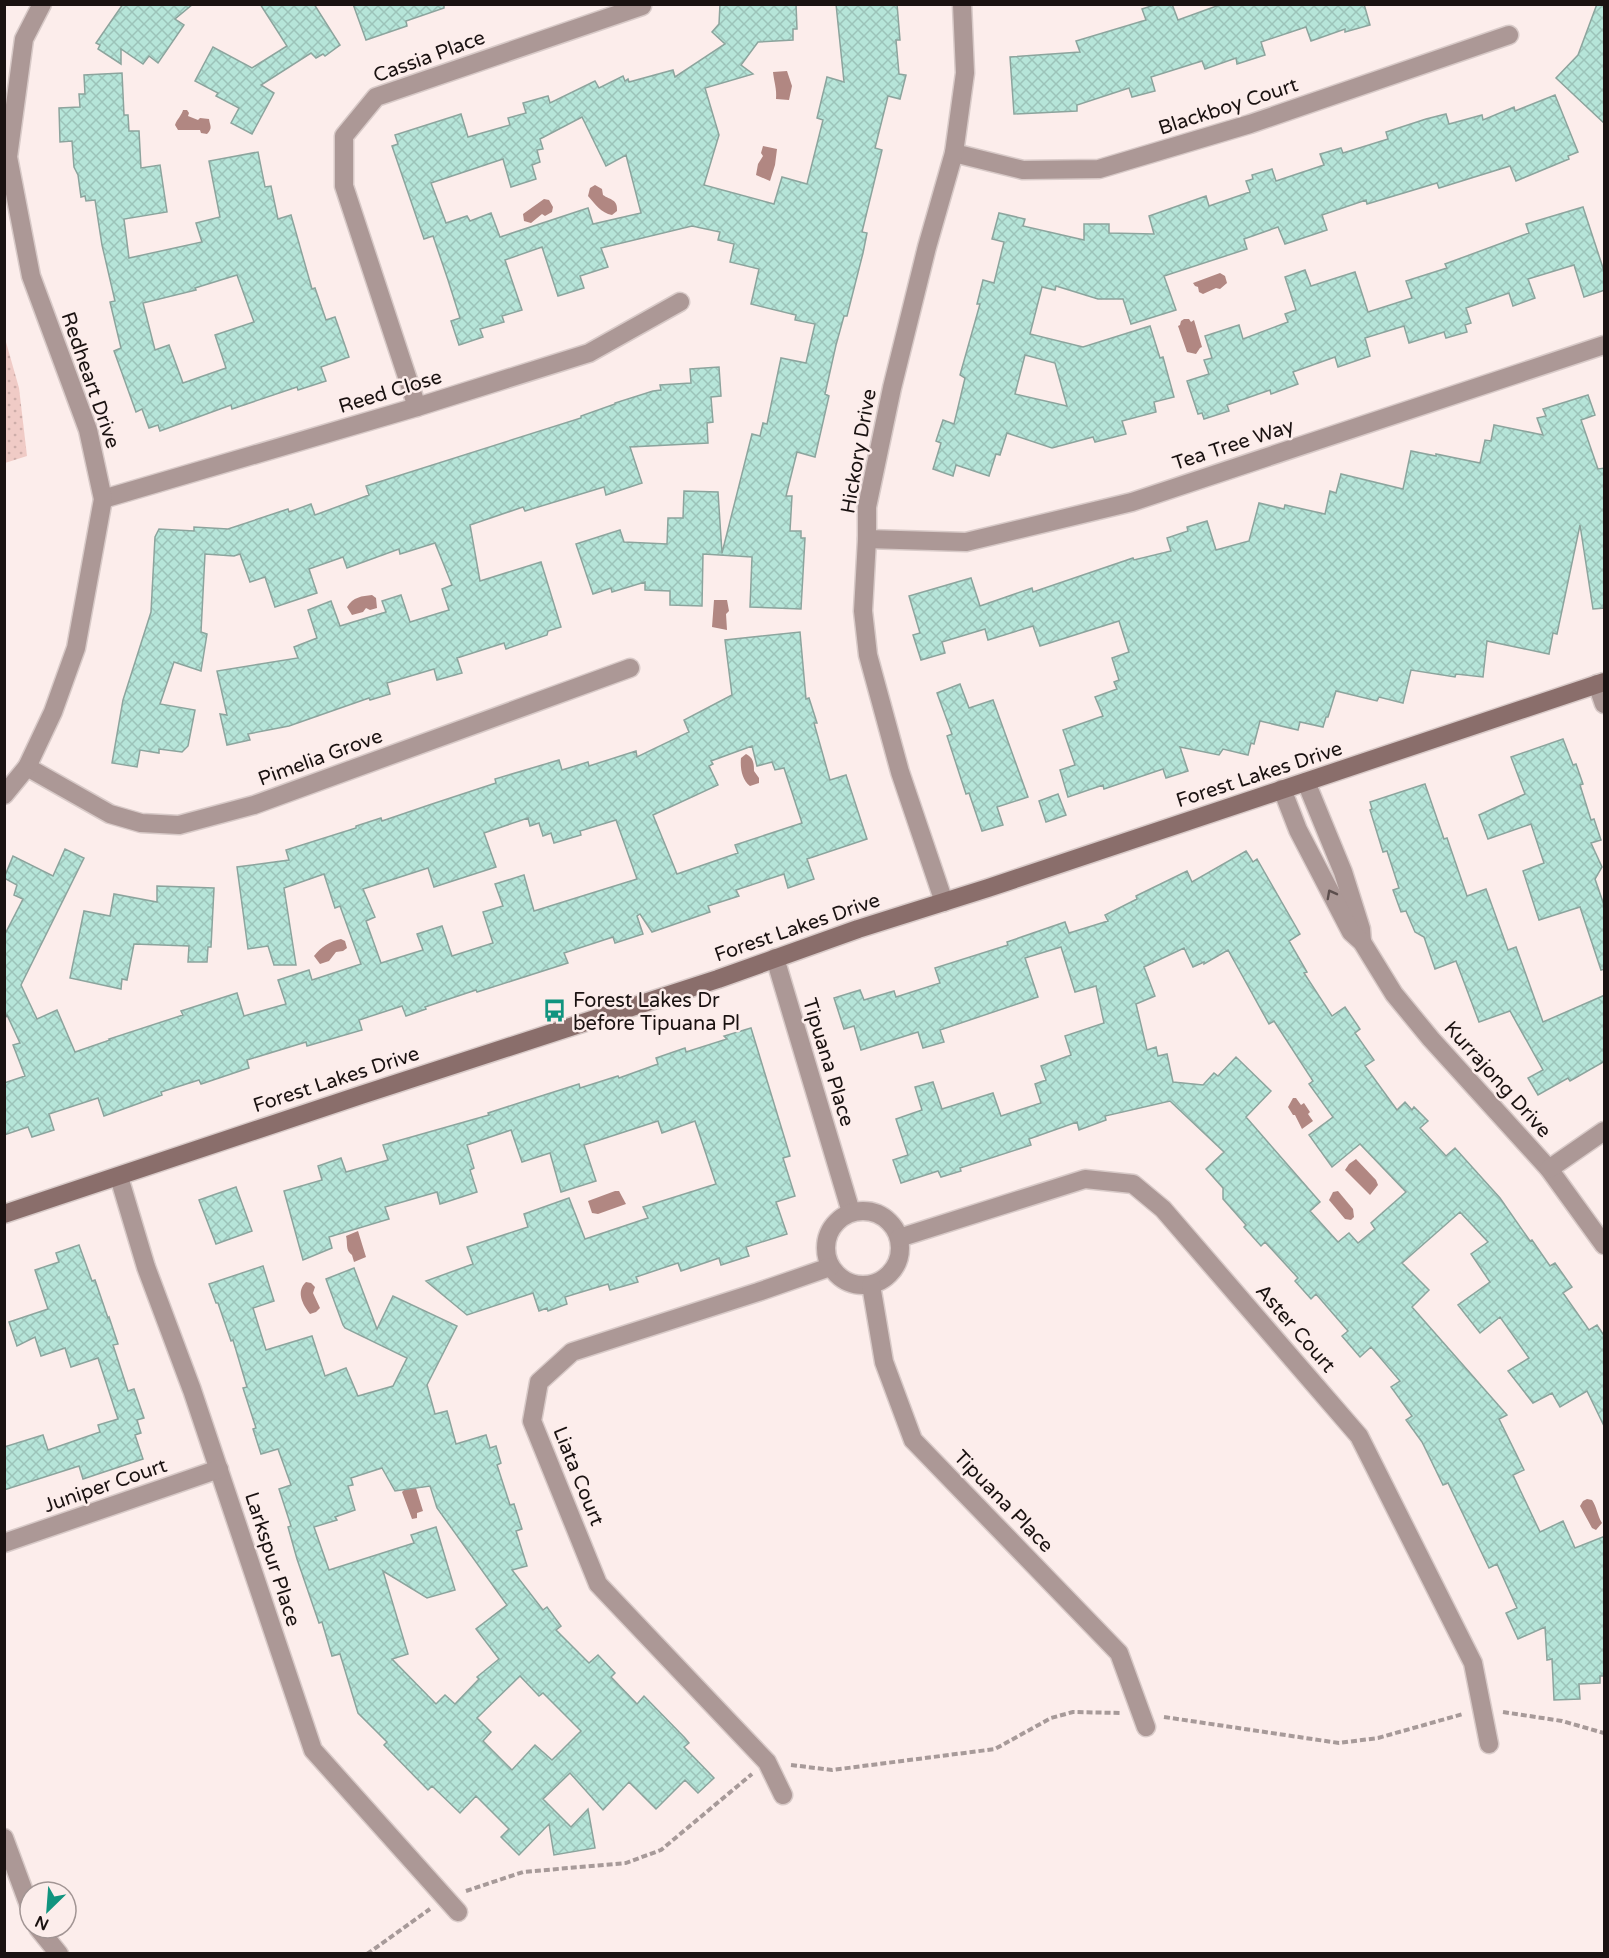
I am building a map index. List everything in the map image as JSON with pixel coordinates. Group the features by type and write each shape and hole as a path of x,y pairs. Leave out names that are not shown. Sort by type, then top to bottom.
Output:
{"main road":[{"name":"Forest Lakes Drive","path":"4,1214 119,1177 185,1152 718,979 1601,683"}],"street":[{"name":"Redheart Drive","path":"4,795 27,767 53,712 76,648 103,499 88,430 31,276 8,157 24,39 42,4"},
{"name":"Hickory Drive","path":"944,902 900,772 868,655 863,612 867,507 892,388 927,248 954,153 965,73 962,4"},
{"name":"Cassia Place","path":"417,408 344,186 344,136 376,97 642,6"},
{"name":"Blackboy Court","path":"954,153 1023,170 1099,169 1250,124 1509,35"},
{"name":"Reed Close","path":"103,499 417,408 589,353 680,302"},
{"name":"Tea Tree Way","path":"867,539 966,542 1132,502 1605,345"},
{"name":"Pimelia Grove","path":"27,767 110,814 141,823 179,825 254,805 630,668"},
{"path":"1601,683 1605,704"},
{"name":"Kurrajong Drive","path":"1306,782 1343,872 1361,929 1362,942"},
{"name":"Kurrajong Drive","path":"1282,789 1298,830 1328,890 1351,932 1362,942 1394,994 1431,1039 1549,1170 1605,1245"},
{"name":"Tipuana Place","path":"775,958 851,1212"},
{"path":"1549,1170 1605,1131"},
{"name":"Larkspur Place","path":"119,1177 146,1267 219,1469 313,1750 452,1905"},
{"name":"Aster Court","path":"899,1238 1085,1179 1133,1184 1163,1209 1359,1436 1473,1663 1489,1744"},
{"path":"865,1211 877,1214 893,1227 899,1238 900,1251 897,1264 890,1275 871,1285 857,1286 845,1282 835,1273 825,1254 830,1229 839,1219 851,1212 865,1211"},
{"name":"Liata Court","path":"783,1795 767,1762 598,1584 532,1420 539,1382 572,1352 831,1267"},
{"name":"Tipuana Place","path":"871,1285 884,1362 913,1440 1119,1653 1144,1720"},
{"name":"Juniper Court","path":"4,1543 219,1469"},
{"path":"4,1838 20,1880"},
{"path":"48,1940 59,1953"}],"path":[{"path":"367,1953 452,1905 523,1872 626,1863 661,1850 767,1762 832,1770 995,1749 1052,1718 1073,1712 1339,1743 1378,1738 1482,1709 1562,1721 1605,1733"}],"shaded area":[{"path":"787,71 792,86 789,100 776,99 773,72"},
{"path":"183,110 187,110 188,116 198,120 200,118 209,119 211,128 207,134 201,133 200,130 178,130 175,125"},
{"path":"763,146 777,149 770,181 756,175 758,164 763,156 761,153"},
{"path":"595,185 602,189 603,195 616,204 617,211 612,215 601,210 588,196 590,188"},
{"path":"544,199 549,200 553,207 552,212 545,216 542,214 531,223 524,221 523,214"},
{"path":"1220,273 1225,276 1227,283 1220,289 1216,288 1203,294 1193,283"},
{"path":"1184,319 1189,319 1191,322 1194,320 1202,347 1196,354 1187,352 1178,326"},
{"path":"4,335 19,388 27,456 5,463"},
{"path":"372,595 376,598 377,608 370,610 366,608 363,612 352,615 347,607 352,601"},
{"path":"714,600 727,600 729,611 726,614 727,630 712,627"},
{"path":"746,754 753,761 754,771 759,778 759,783 750,786 741,770 741,758"},
{"path":"341,939 345,941 347,948 336,952 329,961 320,964 314,956 326,945"},
{"path":"1293,1098 1296,1098 1301,1105 1304,1103 1313,1121 1302,1129 1288,1107"},
{"path":"1356,1159 1378,1185 1370,1195 1345,1170"},
{"path":"619,1191 626,1204 598,1214 592,1213 588,1201"},
{"path":"1338,1191 1353,1209 1354,1217 1351,1220 1345,1219 1329,1200 1333,1192"},
{"path":"358,1231 366,1257 354,1262 348,1249 346,1236"},
{"path":"306,1282 315,1287 313,1293 320,1308 310,1314 301,1298 301,1289"},
{"path":"415,1485 423,1511 417,1513 417,1518 412,1519 402,1492 407,1487"},
{"path":"1587,1499 1592,1500 1602,1523 1596,1530 1592,1528 1580,1506"}],"building":[{"path":"123,4 193,4 175,19 184,25 158,63 149,56 143,64 121,49 121,64 98,49 100,45 96,43"},
{"path":"260,4 314,4 340,45 325,56 323,54 316,58 311,53 261,85 274,93 252,134 231,123 239,108 216,96 218,93 195,81 213,47 252,68 287,46"},
{"path":"353,4 444,4 444,8 406,21 407,26 366,40"},
{"path":"720,4 796,4 797,29 793,29 793,40 758,42 741,65 753,74 705,88 719,135 704,185 774,204 782,177 807,184 823,120 817,118 827,77 844,82 836,4 897,4 900,40 896,40 899,74 906,75 900,99 888,96 875,148 882,150 862,232 867,233 847,316 844,316 836,345 825,394 829,396 815,457 797,452 786,496 792,496 790,531 801,531 801,538 805,538 801,609 750,607 752,557 703,554 702,606 670,605 670,591 645,590 645,582 612,592 611,588 593,594 576,544 620,530 624,542 667,544 668,518 683,518 684,491 718,492 722,553 752,434 760,436 763,423 767,424 781,358 806,363 815,324 795,320 796,315 751,304 759,269 730,262 734,244 718,240 720,232 692,226 601,248 608,267 580,276 584,288 558,296 542,247 505,260 522,310 502,316 504,322 480,329 483,337 459,345 451,321 460,318 448,280 433,236 424,239 392,146 398,144 395,135 461,114 468,137 510,125 508,118 526,113 523,103 548,96 550,103 595,81 599,88 623,76 625,81 628,79 629,82 673,70 675,77 725,44 712,32 719,24","holes":["582,117 606,166 626,155 641,213 593,224 588,208 500,237 491,213 470,221 467,216 446,223 431,183 503,159 511,187 536,179 532,165 540,162 537,150 543,149 540,139"]},
{"path":"1157,4 1172,4 1178,20 1222,4 1364,4 1370,25 1345,32 1345,29 1311,41 1306,27 1261,42 1265,55 1237,64 1236,58 1205,69 1202,61 1151,77 1155,91 1132,97 1129,88 1077,105 1077,111 1014,114 1010,57 1080,52 1076,41 1146,20 1142,9"},
{"path":"1597,4 1605,4 1605,124 1556,78 1578,55"},
{"path":"122,73 124,115 128,115 129,131 139,131 141,168 160,165 167,212 124,219 129,258 202,242 196,223 220,217 209,161 258,152 265,187 271,186 278,219 291,215 312,289 315,288 326,320 335,317 349,357 321,367 326,381 298,390 297,387 232,409 231,405 160,431 158,425 149,428 142,409 136,412 114,351 121,348 110,302 115,301 102,245 95,200 86,201 85,196 81,197 78,175 74,167 72,141 60,142 59,108 80,107 79,94 85,94 84,75","holes":["237,275 254,322 215,335 226,368 183,383 169,345 155,350 143,303 196,290 195,288"]},
{"path":"1555,95 1578,152 1568,156 1569,159 1516,181 1510,166 1439,188 1437,183 1367,204 1366,200 1322,215 1327,230 1285,244 1278,227 1244,239 1247,249 1164,276 1176,310 1131,324 1123,299 1098,299 1056,286 1055,290 1042,287 1030,334 1083,347 1150,326 1160,358 1163,357 1174,397 1154,402 1156,412 1122,421 1126,434 1095,442 1093,437 1052,448 1007,433 1000,455 996,454 989,476 956,465 953,476 933,469 941,443 936,441 943,420 954,424 965,378 960,375 980,304 977,304 983,280 994,283 1004,242 992,239 999,213 1025,219 1023,226 1084,240 1084,224 1109,224 1109,233 1154,234 1149,216 1206,196 1209,206 1250,192 1246,181 1253,179 1252,175 1272,169 1276,181 1324,165 1320,154 1341,148 1343,153 1388,139 1386,132 1446,114 1449,124 1482,115 1483,120 1514,107 1515,111","holes":["1025,355 1055,363 1067,406 1015,394"]},
{"path":"1583,207 1605,274 1605,290 1584,297 1574,265 1528,279 1535,298 1513,306 1509,293 1466,308 1471,323 1465,325 1467,332 1446,338 1444,332 1409,343 1404,326 1365,338 1370,356 1338,367 1335,357 1293,372 1298,384 1271,394 1270,390 1227,405 1229,411 1204,419 1202,413 1198,414 1187,381 1209,374 1204,360 1212,358 1205,336 1239,325 1243,339 1288,322 1285,314 1296,310 1285,277 1305,270 1311,286 1355,272 1368,312 1412,298 1406,281 1447,268 1445,264 1529,233 1526,224"},
{"path":"719,367 721,396 711,397 713,422 707,423 708,443 630,447 642,483 606,495 604,487 525,511 523,507 470,525 480,581 541,562 561,627 548,631 547,635 506,649 504,643 457,658 462,673 437,680 434,669 387,683 390,694 370,700 369,698 289,726 248,734 250,740 227,745 220,714 227,715 217,671 298,658 294,647 317,638 308,610 331,601 340,626 386,612 382,601 401,595 410,622 449,610 442,589 452,585 435,543 400,554 399,549 347,568 343,557 309,569 317,593 275,607 265,577 250,582 240,554 234,556 205,554 201,632 207,634 201,671 174,662 160,704 195,710 188,746 182,752 159,749 159,753 140,750 137,767 112,763 123,700 151,612 155,537 159,529 194,531 194,527 228,529 288,509 289,512 311,504 315,515 369,495 366,486 581,418 581,416 615,403 661,390 660,385 691,383 690,369"},
{"path":"1588,395 1595,415 1581,420 1598,469 1605,468 1605,608 1593,609 1580,525 1557,634 1553,633 1549,654 1487,641 1483,677 1456,674 1455,677 1411,670 1403,703 1379,697 1377,701 1336,691 1323,727 1300,722 1298,730 1260,721 1254,744 1251,743 1248,755 1223,749 1219,755 1180,747 1188,771 1166,778 1163,769 1104,789 1103,785 1068,797 1060,770 1075,765 1063,730 1103,716 1095,697 1117,689 1114,682 1119,680 1112,658 1129,652 1119,621 1040,646 1033,626 988,640 985,629 942,642 945,653 921,660 913,635 920,633 909,596 971,578 980,606 1032,588 1033,592 1133,558 1134,560 1171,551 1167,538 1188,531 1187,527 1207,521 1216,550 1249,541 1259,503 1284,509 1285,505 1325,514 1330,491 1336,493 1341,474 1403,489 1411,451 1480,463 1485,440 1491,441 1494,425 1543,435 1537,418 1546,416 1543,409"},
{"path":"800,632 806,699 809,698 817,723 814,723 830,780 846,775 867,839 807,859 814,879 788,888 784,874 736,890 739,896 708,906 710,912 652,932 640,914 637,916 643,934 615,943 613,937 564,953 568,963 477,992 476,990 425,1007 426,1009 406,1016 402,1006 359,1020 362,1030 307,1046 306,1042 247,1060 249,1068 201,1084 199,1080 161,1092 162,1095 104,1116 98,1098 49,1114 54,1130 32,1137 28,1127 4,1135 4,1083 25,1076 13,1045 20,1043 7,1015 4,1020 4,936 23,899 14,895 17,885 4,878 13,856 53,876 65,849 84,858 21,985 37,1019 57,1010 75,1052 183,1015 181,1011 237,993 244,1016 286,1004 278,980 309,970 312,980 361,964 340,906 335,908 324,874 284,888 296,965 274,965 268,946 248,949 237,867 289,860 286,850 381,818 382,821 496,783 495,779 559,760 562,770 588,762 589,766 636,751 637,757 689,732 684,720 732,695 725,640","holes":["752,746 757,766 772,762 775,770 784,768 802,823 735,845 738,853 677,874 653,815 718,785 709,766 713,764 711,761","528,818 530,826 539,823 543,836 551,833 554,843 581,835 580,831 616,820 637,879 534,911 524,875 495,884 503,906 483,912 493,943 452,956 442,926 417,934 423,950 381,963 366,921 375,917 363,889 428,868 434,887 496,867 484,833"]},
{"path":"960,684 969,708 993,700 1028,797 997,807 1003,825 982,831 969,793 966,794 947,736 952,734 937,693"},
{"path":"1563,739 1573,765 1576,764 1591,820 1594,819 1601,840 1591,843 1602,867 1595,879 1605,908 1605,969 1601,970 1580,907 1539,920 1523,871 1544,863 1531,824 1488,839 1479,815 1525,794 1511,757"},
{"path":"1425,784 1467,896 1486,889 1508,950 1516,947 1543,1022 1605,995 1605,1061 1570,1081 1568,1078 1538,1095 1528,1078 1543,1070 1510,1011 1479,1022 1456,961 1435,969 1424,937 1415,932 1406,911 1401,912 1393,890 1399,888 1387,851 1383,852 1370,810 1372,809 1370,802"},
{"path":"1058,794 1066,815 1046,822 1039,801"},
{"path":"1246,851 1253,862 1257,859 1300,934 1289,941 1307,972 1304,973 1332,1016 1345,1007 1360,1029 1355,1033 1374,1060 1365,1066 1397,1110 1405,1102 1412,1110 1414,1107 1428,1121 1420,1128 1446,1156 1455,1148 1500,1198 1550,1266 1555,1263 1572,1287 1563,1293 1589,1330 1597,1325 1605,1337 1605,1428 1587,1391 1560,1407 1552,1393 1533,1403 1508,1371 1529,1358 1500,1317 1480,1333 1458,1305 1490,1282 1471,1254 1488,1242 1460,1212 1402,1263 1429,1290 1412,1307 1507,1415 1499,1419 1524,1470 1513,1475 1540,1532 1563,1521 1575,1548 1605,1536 1605,1676 1600,1676 1600,1683 1579,1684 1580,1699 1554,1700 1552,1659 1547,1660 1545,1627 1518,1639 1506,1613 1517,1608 1497,1564 1489,1568 1448,1483 1443,1485 1422,1442 1406,1420 1412,1416 1391,1387 1400,1381 1371,1347 1360,1357 1342,1336 1348,1331 1316,1294 1311,1299 1295,1281 1298,1278 1265,1242 1261,1246 1244,1227 1246,1225 1223,1199 1223,1188 1206,1169 1224,1152 1170,1101 1105,1116 1106,1120 1079,1130 1077,1122 1029,1139 1031,1145 960,1168 961,1171 941,1177 938,1171 901,1183 893,1160 908,1155 896,1119 922,1110 915,1087 933,1082 942,1109 993,1093 1001,1116 1041,1103 1035,1084 1046,1080 1041,1066 1071,1055 1065,1036 1104,1023 1096,986 1075,992 1061,947 1025,958 1038,997 940,1030 944,1042 923,1048 918,1032 861,1050 854,1026 844,1029 834,998 860,990 864,1000 894,991 896,997 940,983 935,968 1008,945 1007,942 1065,922 1069,933 1108,921 1105,915 1137,899 1136,896 1187,871 1192,882","holes":["1184,948 1193,967 1204,962 1204,964 1228,950 1269,1024 1274,1021 1313,1081 1309,1084 1333,1117 1309,1135 1332,1167 1360,1144 1406,1192 1371,1223 1375,1229 1358,1243 1349,1233 1338,1242 1310,1211 1320,1202 1246,1117 1271,1091 1236,1057 1218,1076 1214,1073 1203,1085 1173,1082 1167,1054 1158,1056 1156,1047 1147,1050 1136,1004 1155,996 1144,967"]},
{"path":"157,886 214,888 211,947 208,947 207,962 188,962 189,946 134,944 127,980 122,979 121,989 70,978 84,911 110,916 114,894 157,902"},
{"path":"751,1028 790,1156 783,1158 795,1196 776,1202 787,1234 746,1247 749,1256 721,1265 719,1258 681,1271 678,1263 636,1277 638,1282 610,1290 608,1284 565,1297 567,1304 548,1311 547,1308 539,1311 533,1293 467,1315 426,1281 473,1264 467,1247 528,1227 524,1214 569,1198 585,1239 648,1218 643,1207 716,1184 695,1121 662,1133 658,1121 584,1145 596,1181 561,1192 550,1153 522,1162 511,1130 467,1145 474,1168 470,1170 477,1192 440,1204 437,1192 385,1207 389,1219 329,1237 332,1248 303,1260 284,1191 322,1180 318,1166 341,1158 346,1172 388,1160 383,1145 489,1115 488,1113 579,1084 580,1088 618,1076 619,1078 658,1064 656,1058 685,1048 686,1052 727,1039 724,1036"},
{"path":"236,1187 252,1231 216,1244 199,1200"},
{"path":"79,1245 92,1281 95,1280 109,1317 118,1344 113,1345 128,1391 134,1389 144,1418 137,1420 141,1433 135,1435 143,1459 83,1479 79,1466 4,1490 4,1447 43,1435 48,1450 100,1432 98,1425 118,1419 98,1358 71,1367 65,1348 41,1356 35,1337 17,1346 9,1322 48,1309 35,1270 59,1262 56,1253"},
{"path":"263,1266 274,1301 253,1308 266,1350 312,1336 325,1376 346,1368 358,1396 393,1386 407,1358 345,1328 326,1279 354,1268 377,1329 393,1296 457,1326 427,1385 435,1414 447,1411 456,1444 486,1435 490,1448 496,1446 501,1463 497,1465 510,1505 514,1504 522,1529 516,1531 527,1566 512,1570 543,1610 547,1607 561,1626 556,1630 589,1663 598,1655 615,1673 611,1677 637,1704 644,1696 685,1738 689,1743 684,1747 714,1778 698,1793 685,1780 656,1809 629,1782 603,1810 570,1773 543,1799 571,1827 588,1809 595,1848 554,1855 549,1824 519,1855 501,1837 509,1829 476,1796 460,1813 432,1786 428,1790 384,1745 387,1742 358,1713 340,1654 332,1656 322,1622 319,1623 297,1559 288,1527 291,1526 279,1489 291,1485 278,1449 261,1454 253,1429 256,1428 243,1388 247,1387 233,1340 231,1341 209,1284","holes":["382,1468 395,1491 430,1486 437,1508 507,1605 476,1629 499,1659 477,1677 479,1679 455,1704 445,1695 436,1704 392,1659 408,1654 383,1571 427,1598 455,1590 436,1527 411,1535 414,1543 329,1570 314,1527 337,1520 335,1517 355,1510 348,1486 353,1485 351,1478","520,1676 539,1696 543,1693 581,1731 552,1760 535,1745 512,1770 483,1741 491,1732 477,1718"]}],"place":[{"name":"Forest Lakes Dr before Tipuana Pl","path":"555,1011"}]}
